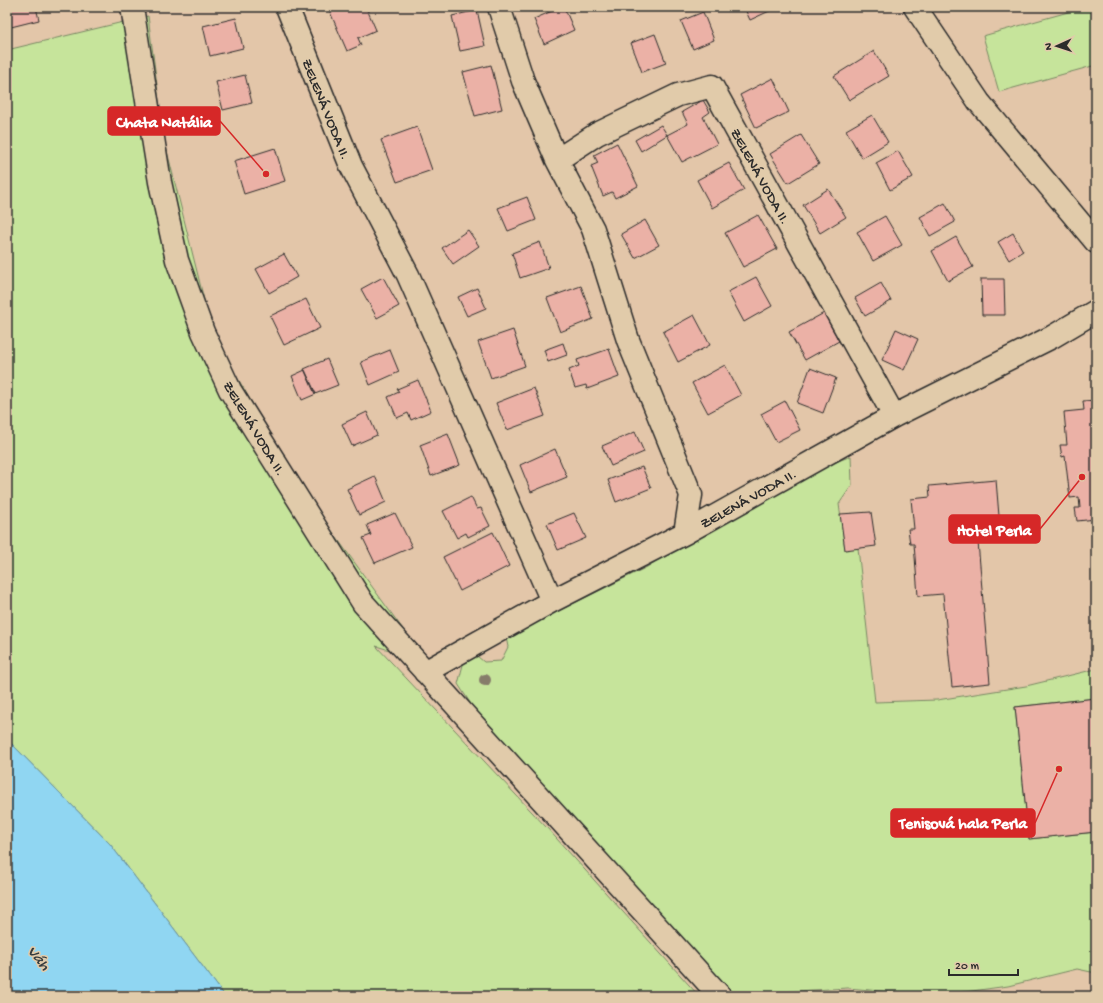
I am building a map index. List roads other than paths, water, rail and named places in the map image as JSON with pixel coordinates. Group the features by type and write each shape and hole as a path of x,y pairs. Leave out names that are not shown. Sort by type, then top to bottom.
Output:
{"street":[{"name":"ZELENÁ VODA II.","path":"132,7 164,198 177,260 203,332 230,390 363,603 425,672 552,601 685,533 894,416 1052,337 1096,312"},
{"name":"ZELENÁ VODA II.","path":"287,7 351,166 408,275 552,601"},
{"name":"ZELENÁ VODA II.","path":"499,7 523,81 557,160 592,229 628,340 690,495 685,533"},
{"path":"915,7 979,102 1096,242"},
{"name":"ZELENÁ VODA II.","path":"557,160 597,134 672,98 712,86 894,416"},
{"path":"690,495 724,511"},
{"path":"425,672 720,996"}],"water":[{"name":"Váh","path":"7,739 110,844 225,996 7,996"}],"place":[{"name":"Chata Natália","path":"266,174"},
{"name":"Hotel Perla","path":"1082,477"},
{"name":"Tenisová hala Perla","path":"1059,769"}]}
